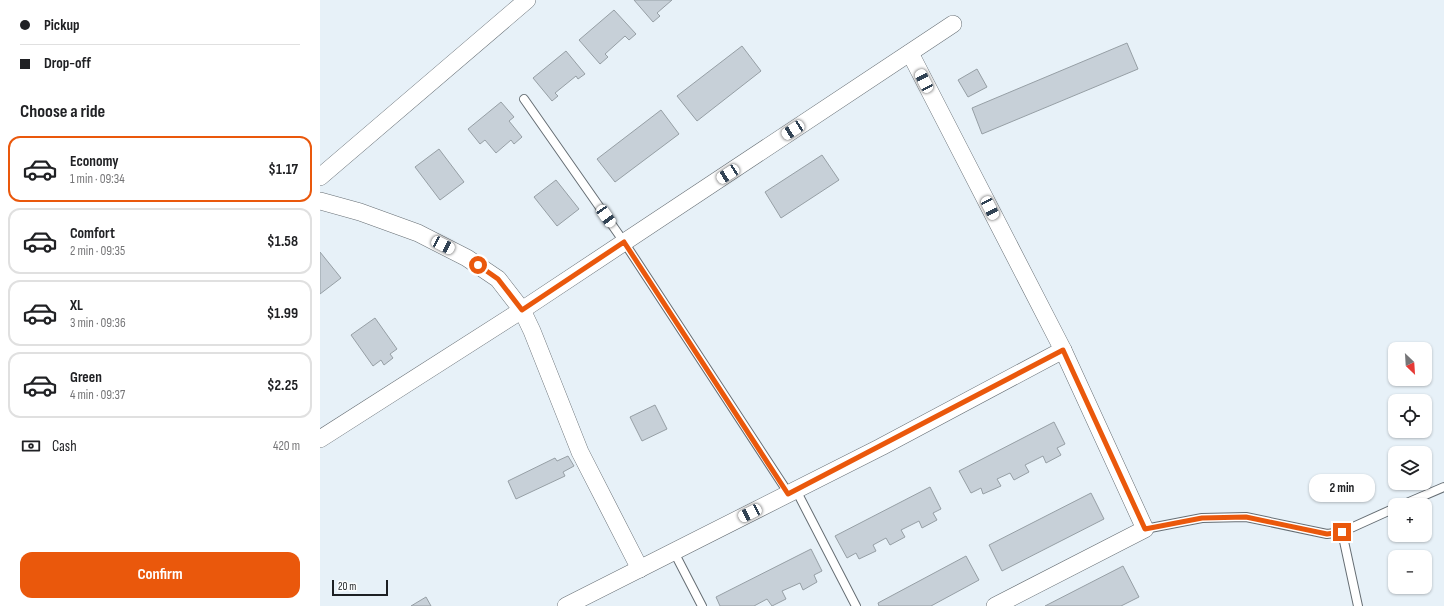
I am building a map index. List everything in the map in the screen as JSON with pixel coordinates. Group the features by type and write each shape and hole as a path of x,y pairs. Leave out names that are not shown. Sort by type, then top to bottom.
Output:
{"street":[{"path":"320,177 527,0"},
{"path":"320,439 522,310 953,24"},
{"path":"910,53 1063,350 1145,529 995,606"},
{"path":"320,201 360,212 418,233 467,258 498,279 522,310 532,331 580,452 640,569"},
{"path":"566,606 792,492 1063,350"}],"lane":[{"path":"524,99 624,242 792,492 856,606"},
{"path":"1418,498 1444,487"},
{"path":"1145,529 1202,518 1246,517 1327,534 1342,532 1388,511"},
{"path":"1342,532 1358,606"},
{"path":"674,552 702,606"}],"building":[{"path":"634,0 672,0 657,13 660,16 653,22"},
{"path":"614,10 636,34 629,40 625,36 605,54 608,57 600,64 579,40"},
{"path":"1127,43 1138,69 982,134 972,108"},
{"path":"742,46 761,71 697,121 677,96"},
{"path":"566,51 585,74 578,79 576,76 555,93 558,96 552,101 533,78"},
{"path":"977,69 987,87 968,97 958,80"},
{"path":"501,102 514,117 509,121 522,137 514,144 511,140 496,153 485,140 480,144 468,129"},
{"path":"661,110 679,134 615,182 597,159"},
{"path":"439,149 464,182 440,200 415,167"},
{"path":"822,155 839,180 781,218 765,192"},
{"path":"556,180 579,209 557,226 534,197"},
{"path":"320,252 341,278 320,294"},
{"path":"375,318 397,349 390,354 393,358 384,365 381,360 373,366 351,335"},
{"path":"655,405 667,429 642,441 630,417"},
{"path":"1054,422 1065,444 1057,448 1061,455 1046,463 1043,456 1025,465 1029,472 1014,480 1010,473 997,479 1001,486 983,494 981,488 971,493 959,471"},
{"path":"568,456 574,466 563,472 565,476 516,499 508,481 555,458 557,461"},
{"path":"930,487 941,509 933,513 937,520 922,528 919,521 901,530 905,537 890,545 886,538 873,545 876,551 859,559 856,553 847,558 835,536"},
{"path":"1091,493 1104,519 1002,571 989,545"},
{"path":"811,549 822,571 814,575 817,582 803,590 800,583 782,591 786,599 772,606 767,599 754,606 720,606 716,597"},
{"path":"966,556 979,580 931,606 879,606 878,603"},
{"path":"1123,566 1139,597 1121,606 1045,606"},
{"path":"426,597 431,606 411,606"}],"route":[{"path":"478,265 498,279 522,310 624,242 788,494 881,447 1063,350 1145,529 1202,518 1246,517 1327,534 1342,532"}]}
